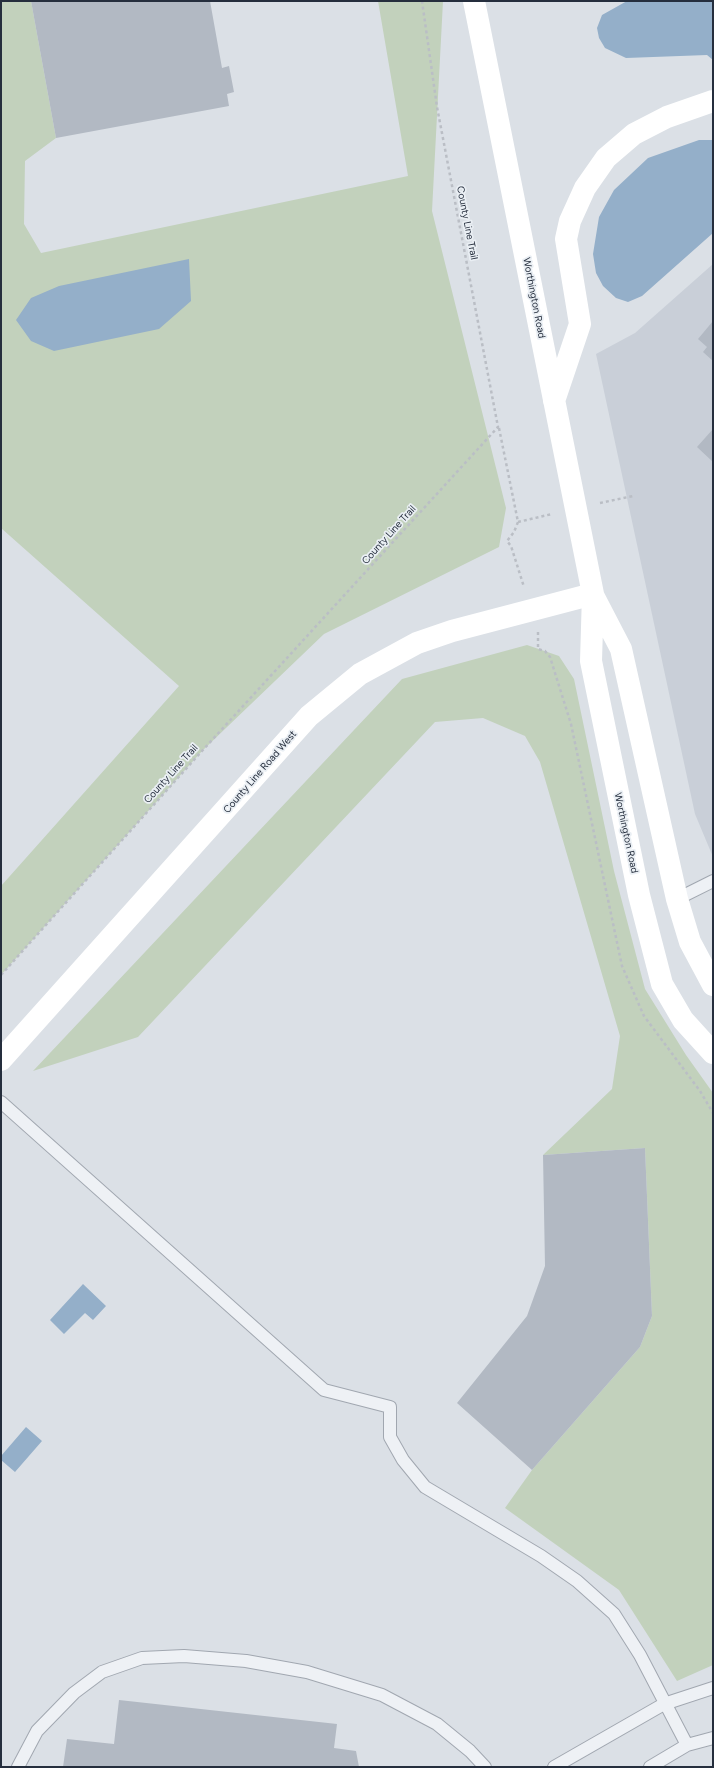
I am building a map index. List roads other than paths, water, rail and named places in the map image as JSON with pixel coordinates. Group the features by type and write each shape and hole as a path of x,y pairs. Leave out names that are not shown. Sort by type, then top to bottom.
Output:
{"main road":[{"name":"Worthington Road","path":"474,1 593,594 591,661 639,895 662,984 683,1020 713,1053"},
{"path":"554,402 580,324 566,239 572,216 585,188 606,158 634,134 667,117 713,101"},
{"name":"Worthington Road","path":"593,594 621,649 678,899 690,942 713,985"},
{"name":"County Line Road West","path":"1,1060 309,716 360,674 417,643 452,631 593,594"}],"lane":[{"path":"678,899 713,881"},
{"path":"1,1102 324,1390 390,1407 390,1437 403,1460 425,1487 541,1556 577,1581 614,1614 640,1655 664,1704 687,1745"},
{"path":"18,1767 37,1731 74,1693 102,1672 142,1658 184,1656 246,1661 307,1672 382,1695 437,1724 470,1751 485,1767"},
{"path":"554,1767 664,1704 713,1688"},
{"path":"650,1767 687,1745 713,1738"}],"water":[{"path":"627,1 713,1 713,60 707,55 626,58 605,48 599,38 597,28 602,15"},
{"path":"699,140 713,140 713,233 642,296 628,302 616,298 603,286 596,273 593,254 599,217 614,190 648,158"},
{"path":"189,259 191,301 159,329 54,351 31,341 16,320 31,298 59,286"},
{"path":"83,1284 106,1306 93,1320 85,1313 64,1334 50,1320"},
{"path":"26,1427 42,1441 15,1472 1,1460 1,1456"}]}
